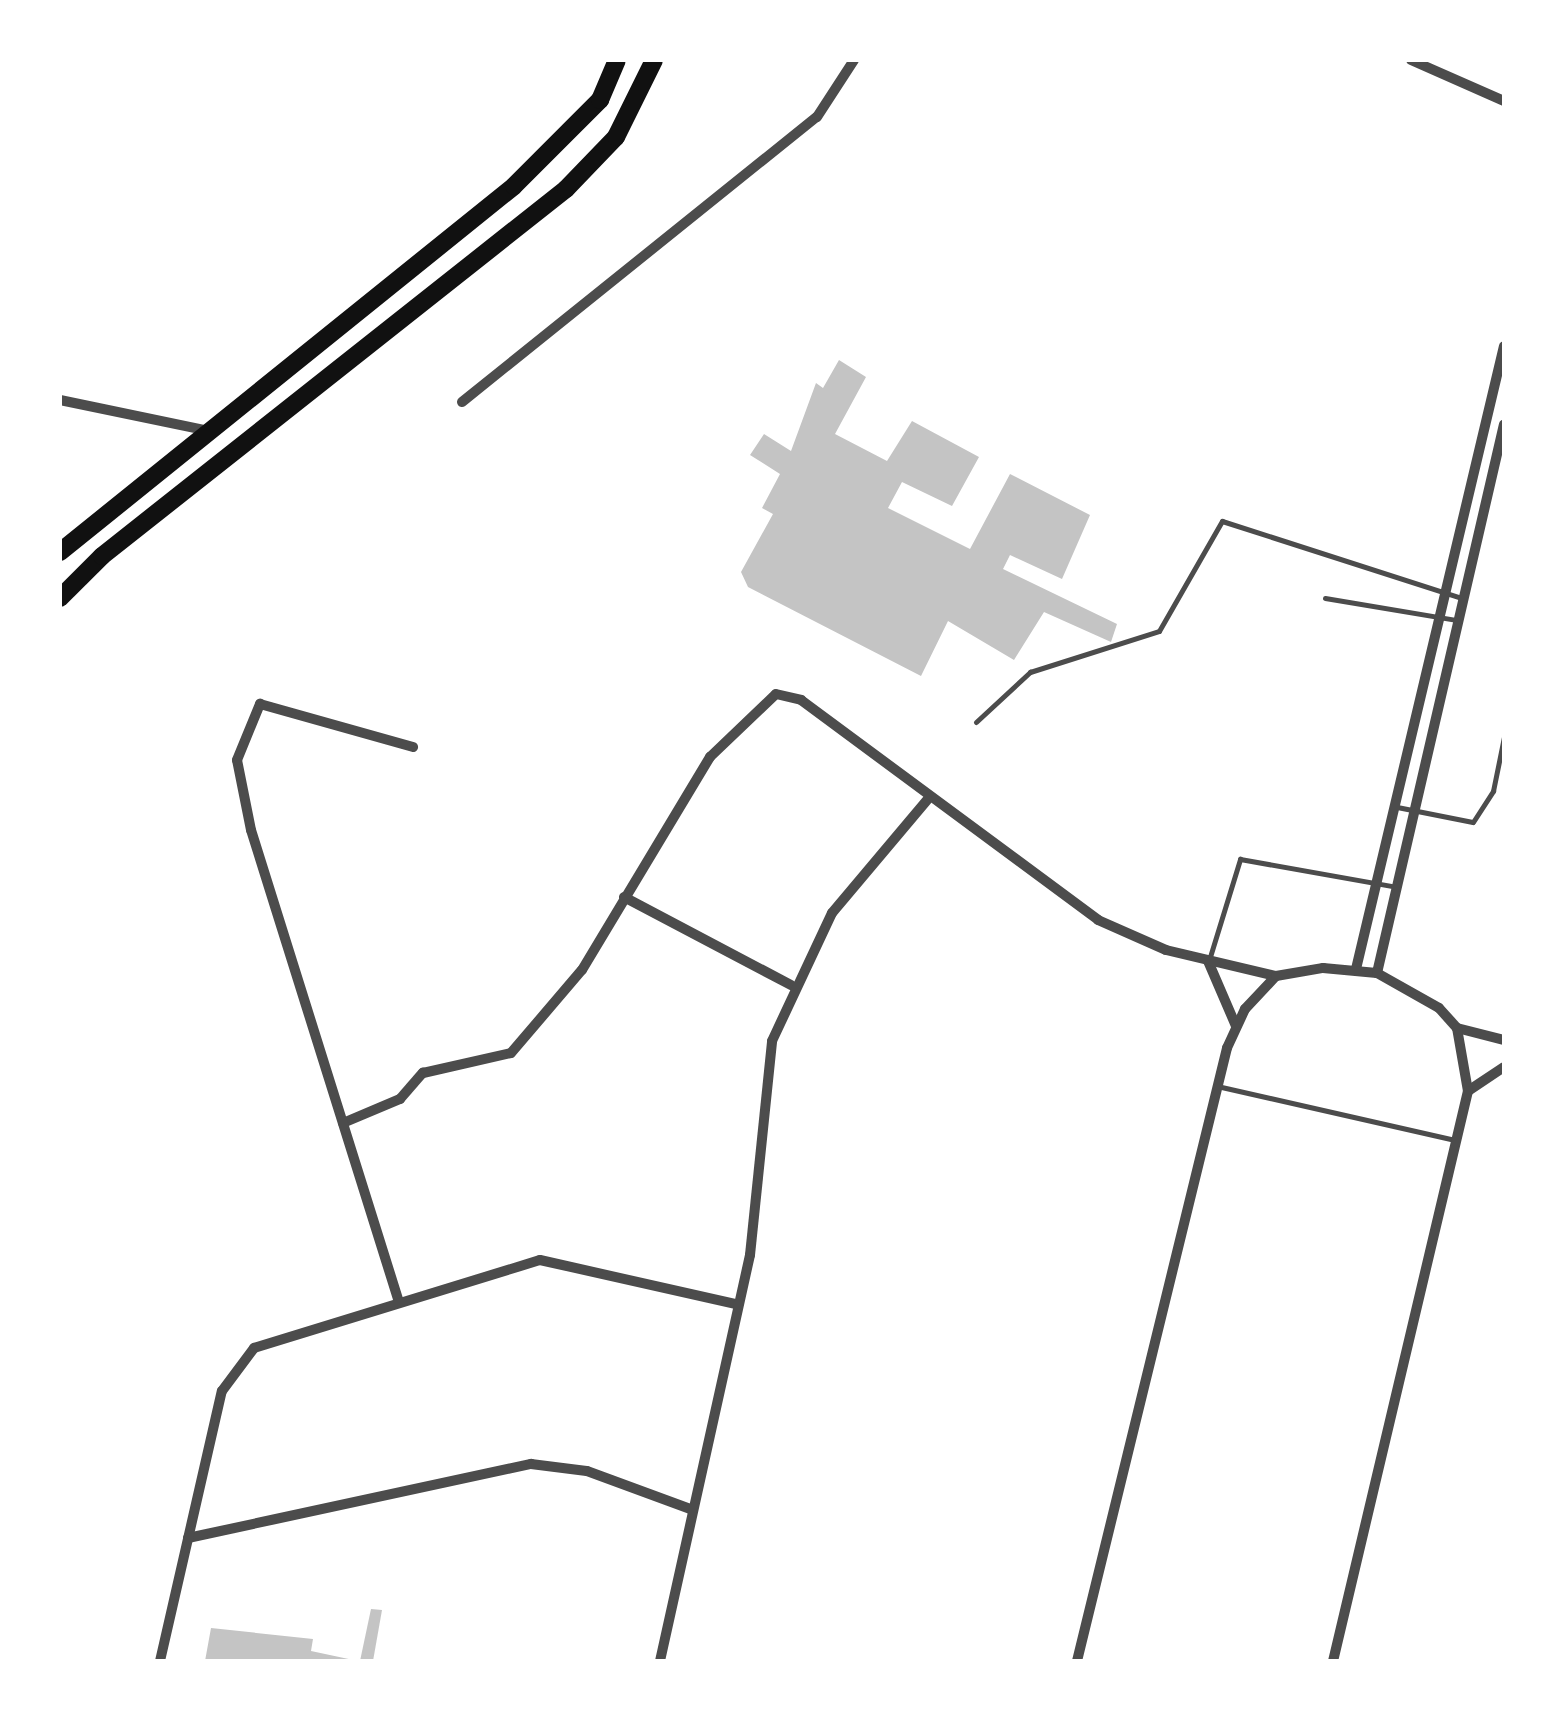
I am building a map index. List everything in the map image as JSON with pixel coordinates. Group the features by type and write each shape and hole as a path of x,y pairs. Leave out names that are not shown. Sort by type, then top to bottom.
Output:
{"main road":[{"path":"60,552 548,156 600,100 617,60"},
{"path":"60,598 102,556 566,189 616,137 654,60"}],"street":[{"path":"462,402 817,117 854,60"},
{"path":"1411,60 1504,101"},
{"path":"1356,969 1504,346"},
{"path":"60,400 210,431"},
{"path":"1377,973 1462,598 1501,452 1504,424"},
{"path":"343,1122 400,1100 423,1073 511,1052 582,970 710,757 776,694 801,700 927,800 1098,920 1208,962 1276,976 1356,969 1377,973 1420,992 1457,1028 1504,1040"},
{"path":"398,1299 251,830 240,743 254,708 270,704 412,747"},
{"path":"660,1661 736,1304 772,1041 791,985 832,913 927,800"},
{"path":"624,896 791,985"},
{"path":"1208,962 1236,1026"},
{"path":"1077,1661 1216,1086 1236,1026 1276,976"},
{"path":"1333,1661 1468,1091 1457,1028"},
{"path":"1468,1091 1504,1067"},
{"path":"160,1661 222,1391 244,1355 398,1299 540,1260 736,1304"},
{"path":"188,1538 530,1464 587,1472 693,1510"}],"lane":[{"path":"1480,448 1501,452"},
{"path":"976,722 1030,672 1159,631 1222,521 1462,598"},
{"path":"1324,598 1457,620"},
{"path":"1397,807 1473,822 1493,791 1504,737"},
{"path":"1208,962 1240,859 1397,887"},
{"path":"1216,1086 1458,1140"}],"building":[{"path":"839,360 866,377 835,434 887,461 912,421 979,457 952,506 902,482 888,508 970,549 1010,474 1090,515 1062,579 1010,555 1003,569 1117,624 1111,642 1044,612 1014,660 948,621 921,676 748,587 741,572 773,514 762,508 780,474 750,455 764,434 791,451 816,383 823,388"},
{"path":"371,1609 382,1610 373,1661 360,1661"},
{"path":"211,1628 313,1639 311,1651 358,1661 205,1661"}]}
